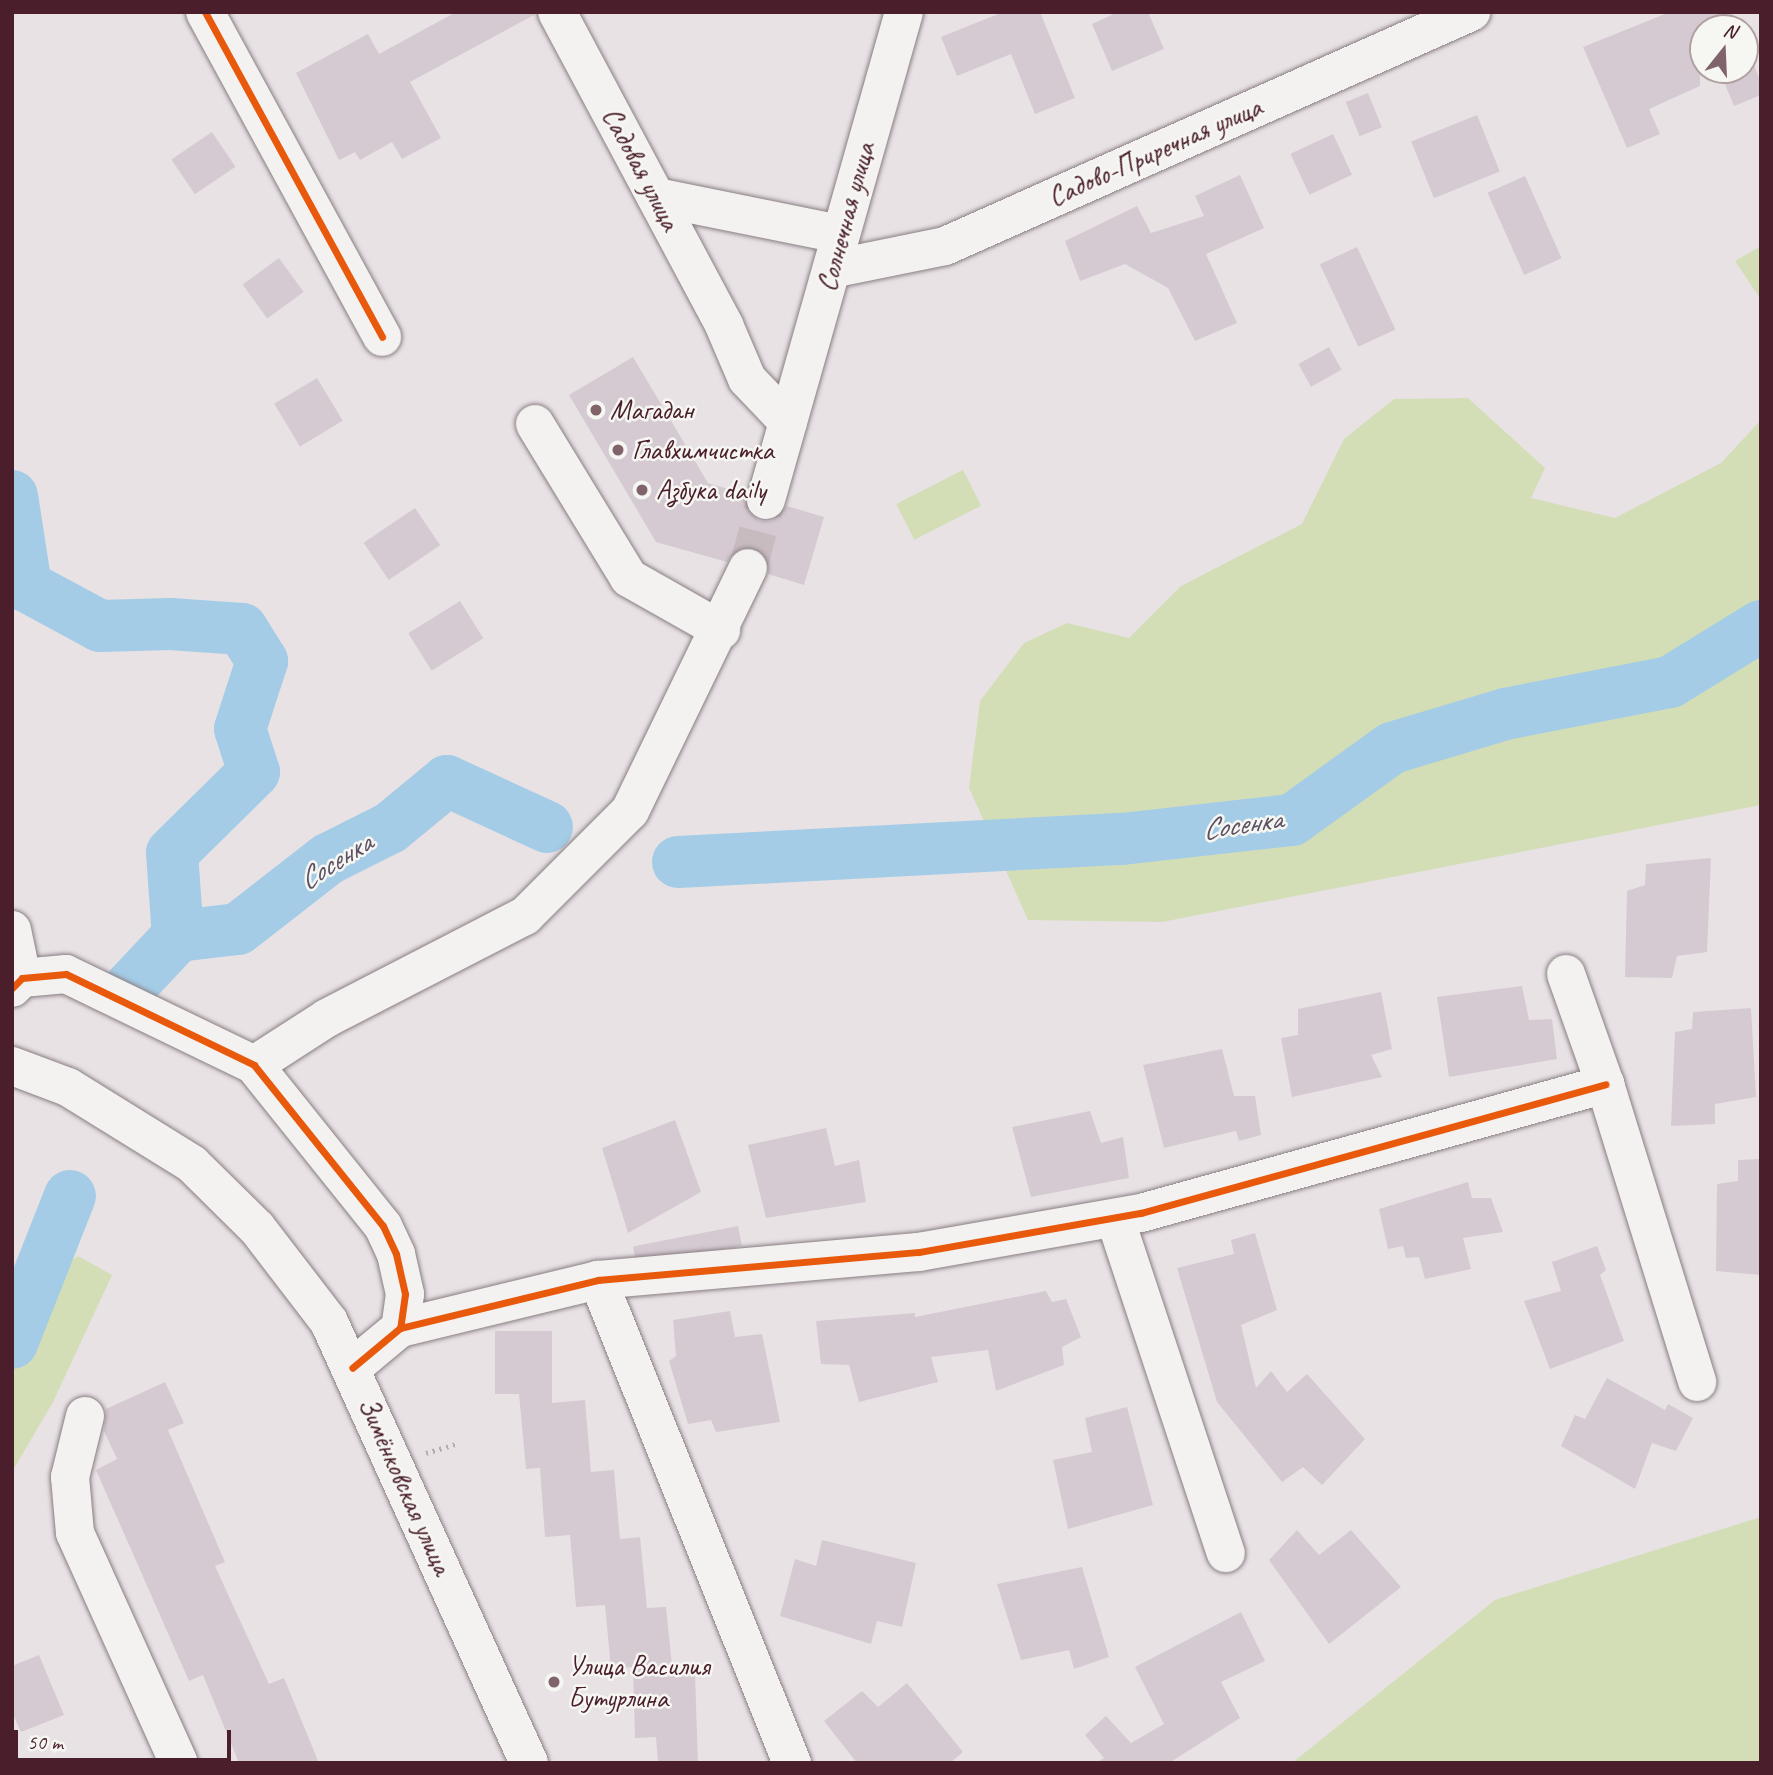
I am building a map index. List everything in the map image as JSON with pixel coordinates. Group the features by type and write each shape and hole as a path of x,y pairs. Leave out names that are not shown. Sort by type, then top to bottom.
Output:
{"street":[{"path":"205,12 382,337"},
{"name":"Садовая улица","path":"557,12 724,325 747,379 788,422"},
{"name":"Солнечная улица","path":"766,500 904,12"},
{"name":"Садово-Приречная улица","path":"836,252 945,246 1471,12"},
{"path":"656,197 836,252"},
{"path":"536,424 629,578 721,630"},
{"path":"254,1065 327,1018 525,916 629,811 721,630 748,568"},
{"path":"12,930 17,983 66,974 254,1065 383,1226 396,1254 405,1294 400,1328"},
{"path":"1566,974 1605,1084 1697,1382"},
{"name":"Зимёнковская улица","path":"12,1066 68,1087 191,1164 257,1228 329,1322 529,1763"},
{"path":"352,1368 400,1328 598,1280 919,1252 1115,1218 1605,1084"},
{"path":"1115,1218 1226,1553"},
{"path":"598,1280 792,1763"},
{"path":"85,1416 71,1477 75,1534 179,1763"}],"green space":[{"path":"1761,246 1761,300 1735,261"},
{"path":"1468,398 1545,468 1531,498 1615,518 1721,463 1761,420 1761,805 1162,922 1028,920 969,788 980,701 1024,643 1067,623 1129,638 1181,586 1302,524 1344,439 1394,399"},
{"path":"963,470 981,506 914,540 896,504"},
{"path":"78,1256 112,1275 53,1402 12,1472 12,1317 31,1287"},
{"path":"1761,1517 1761,1763 1292,1763 1495,1600"}],"building":[{"path":"456,12 536,14 410,82 441,138 402,159 392,142 360,160 355,152 339,160 296,73 368,34 379,54"},
{"path":"1003,12 1040,12 1075,98 1035,114 1011,54 957,76 941,37"},
{"path":"1118,12 1148,12 1164,49 1112,71 1092,24"},
{"path":"1670,12 1733,14 1689,14 1689,84 1700,86 1649,109 1660,134 1627,148 1583,47"},
{"path":"1759,77 1761,95 1734,106 1725,84 1759,84"},
{"path":"1368,93 1382,127 1360,136 1346,102"},
{"path":"1477,115 1500,172 1434,198 1411,142"},
{"path":"212,132 235,167 195,194 171,159"},
{"path":"1333,134 1352,175 1309,195 1290,154"},
{"path":"1240,175 1264,228 1206,254 1237,323 1195,341 1168,288 1125,264 1080,281 1065,241 1137,206 1151,233 1204,216 1195,196"},
{"path":"1525,176 1562,258 1524,275 1488,193"},
{"path":"1357,247 1395,329 1358,347 1320,264"},
{"path":"279,258 304,292 267,318 243,284"},
{"path":"1329,347 1342,370 1311,387 1298,364"},
{"path":"633,357 708,483 745,494 745,506 759,521 772,521 787,506 824,517 804,585 768,574 766,556 757,548 736,550 727,562 656,542 569,395"},
{"path":"317,378 343,421 300,447 274,404"},
{"path":"415,508 440,545 389,580 364,543"},
{"path":"460,601 483,638 432,671 408,633"},
{"path":"1711,858 1707,952 1677,956 1672,978 1625,977 1627,891 1645,885 1646,864"},
{"path":"1522,986 1529,1020 1552,1019 1557,1059 1449,1077 1437,997"},
{"path":"1381,992 1392,1049 1371,1055 1382,1077 1292,1097 1281,1038 1298,1035 1298,1009"},
{"path":"1751,1008 1756,1097 1715,1104 1715,1124 1671,1126 1675,1032 1692,1029 1693,1012"},
{"path":"1222,1049 1234,1096 1255,1096 1261,1135 1239,1141 1236,1131 1164,1148 1143,1065"},
{"path":"1090,1111 1101,1143 1123,1137 1129,1178 1031,1197 1012,1127"},
{"path":"675,1120 701,1192 628,1233 602,1148"},
{"path":"826,1128 835,1166 859,1160 866,1202 766,1218 748,1145"},
{"path":"1761,1159 1761,1275 1716,1271 1717,1184 1738,1181 1738,1160"},
{"path":"1468,1182 1472,1198 1491,1198 1503,1232 1463,1238 1471,1269 1425,1279 1419,1257 1406,1258 1403,1246 1388,1249 1379,1209"},
{"path":"738,1226 742,1246 637,1266 633,1246"},
{"path":"1255,1233 1277,1310 1241,1325 1256,1388 1271,1371 1287,1392 1307,1374 1365,1439 1322,1485 1303,1467 1282,1482 1217,1402 1177,1268 1234,1254 1231,1240"},
{"path":"1597,1246 1606,1270 1600,1275 1624,1341 1550,1369 1524,1301 1561,1291 1552,1262"},
{"path":"1046,1291 1052,1302 1066,1299 1081,1337 1062,1347 1064,1365 996,1391 988,1350 931,1357 938,1382 859,1402 849,1365 821,1364 816,1321 915,1313 915,1317"},
{"path":"730,1311 735,1337 762,1334 780,1422 716,1432 711,1420 688,1424 669,1361 676,1356 673,1320"},
{"path":"495,1331 552,1331 552,1403 585,1400 591,1472 614,1470 620,1539 640,1537 647,1608 666,1607 673,1675 695,1675 698,1763 658,1763 656,1737 635,1738 633,1667 611,1669 605,1605 576,1607 570,1535 545,1537 540,1468 526,1469 519,1394 495,1394"},
{"path":"1607,1378 1665,1410 1668,1404 1693,1418 1676,1451 1652,1443 1635,1489 1561,1446 1575,1415 1585,1419"},
{"path":"165,1382 184,1423 168,1430 225,1562 215,1566 269,1684 284,1678 319,1763 239,1763 203,1675 189,1681 96,1470 117,1459 104,1431 106,1409"},
{"path":"1127,1407 1153,1505 1068,1529 1053,1460 1092,1452 1085,1418"},
{"path":"1297,1530 1319,1555 1351,1530 1401,1587 1329,1644 1269,1560"},
{"path":"822,1540 916,1563 902,1627 877,1621 871,1644 780,1616 795,1559 816,1566"},
{"path":"1082,1567 1109,1657 1074,1669 1069,1650 1021,1660 997,1584"},
{"path":"1241,1612 1265,1661 1221,1682 1240,1718 1169,1763 1096,1763 1104,1758 1085,1735 1106,1716 1131,1743 1164,1724 1135,1667"},
{"path":"39,1655 64,1715 21,1732 12,1712 12,1666"},
{"path":"907,1683 963,1752 950,1763 857,1763 824,1721 862,1691 878,1707"}],"waterway":[{"path":"12,496 26,586 100,626 170,624 242,629 262,661 240,729 254,772 172,853 178,936"},
{"name":"Сосенка","path":"678,862 1122,839 1292,820 1392,748 1505,714 1670,682 1761,626"},
{"name":"Сосенка","path":"131,986 178,936 238,929 328,859 390,828 447,781 547,827"},
{"name":"Сосенка","path":"12,1343 70,1196"}],"tunnel":[{"path":"748,568 766,500"}],"cycle path":[{"path":"205,12 382,337"},
{"path":"12,988 22,978 66,974 254,1065 383,1226 396,1254 405,1294 400,1328 352,1368"},
{"path":"400,1328 598,1280 919,1252 1141,1213 1605,1084"}],"place":[{"name":"Магадан","path":"596,410"},
{"name":"Главхимчистка","path":"618,450"},
{"name":"Азбука daily","path":"642,490"},
{"name":"Улица Василия Бутурлина","path":"554,1682"}]}
